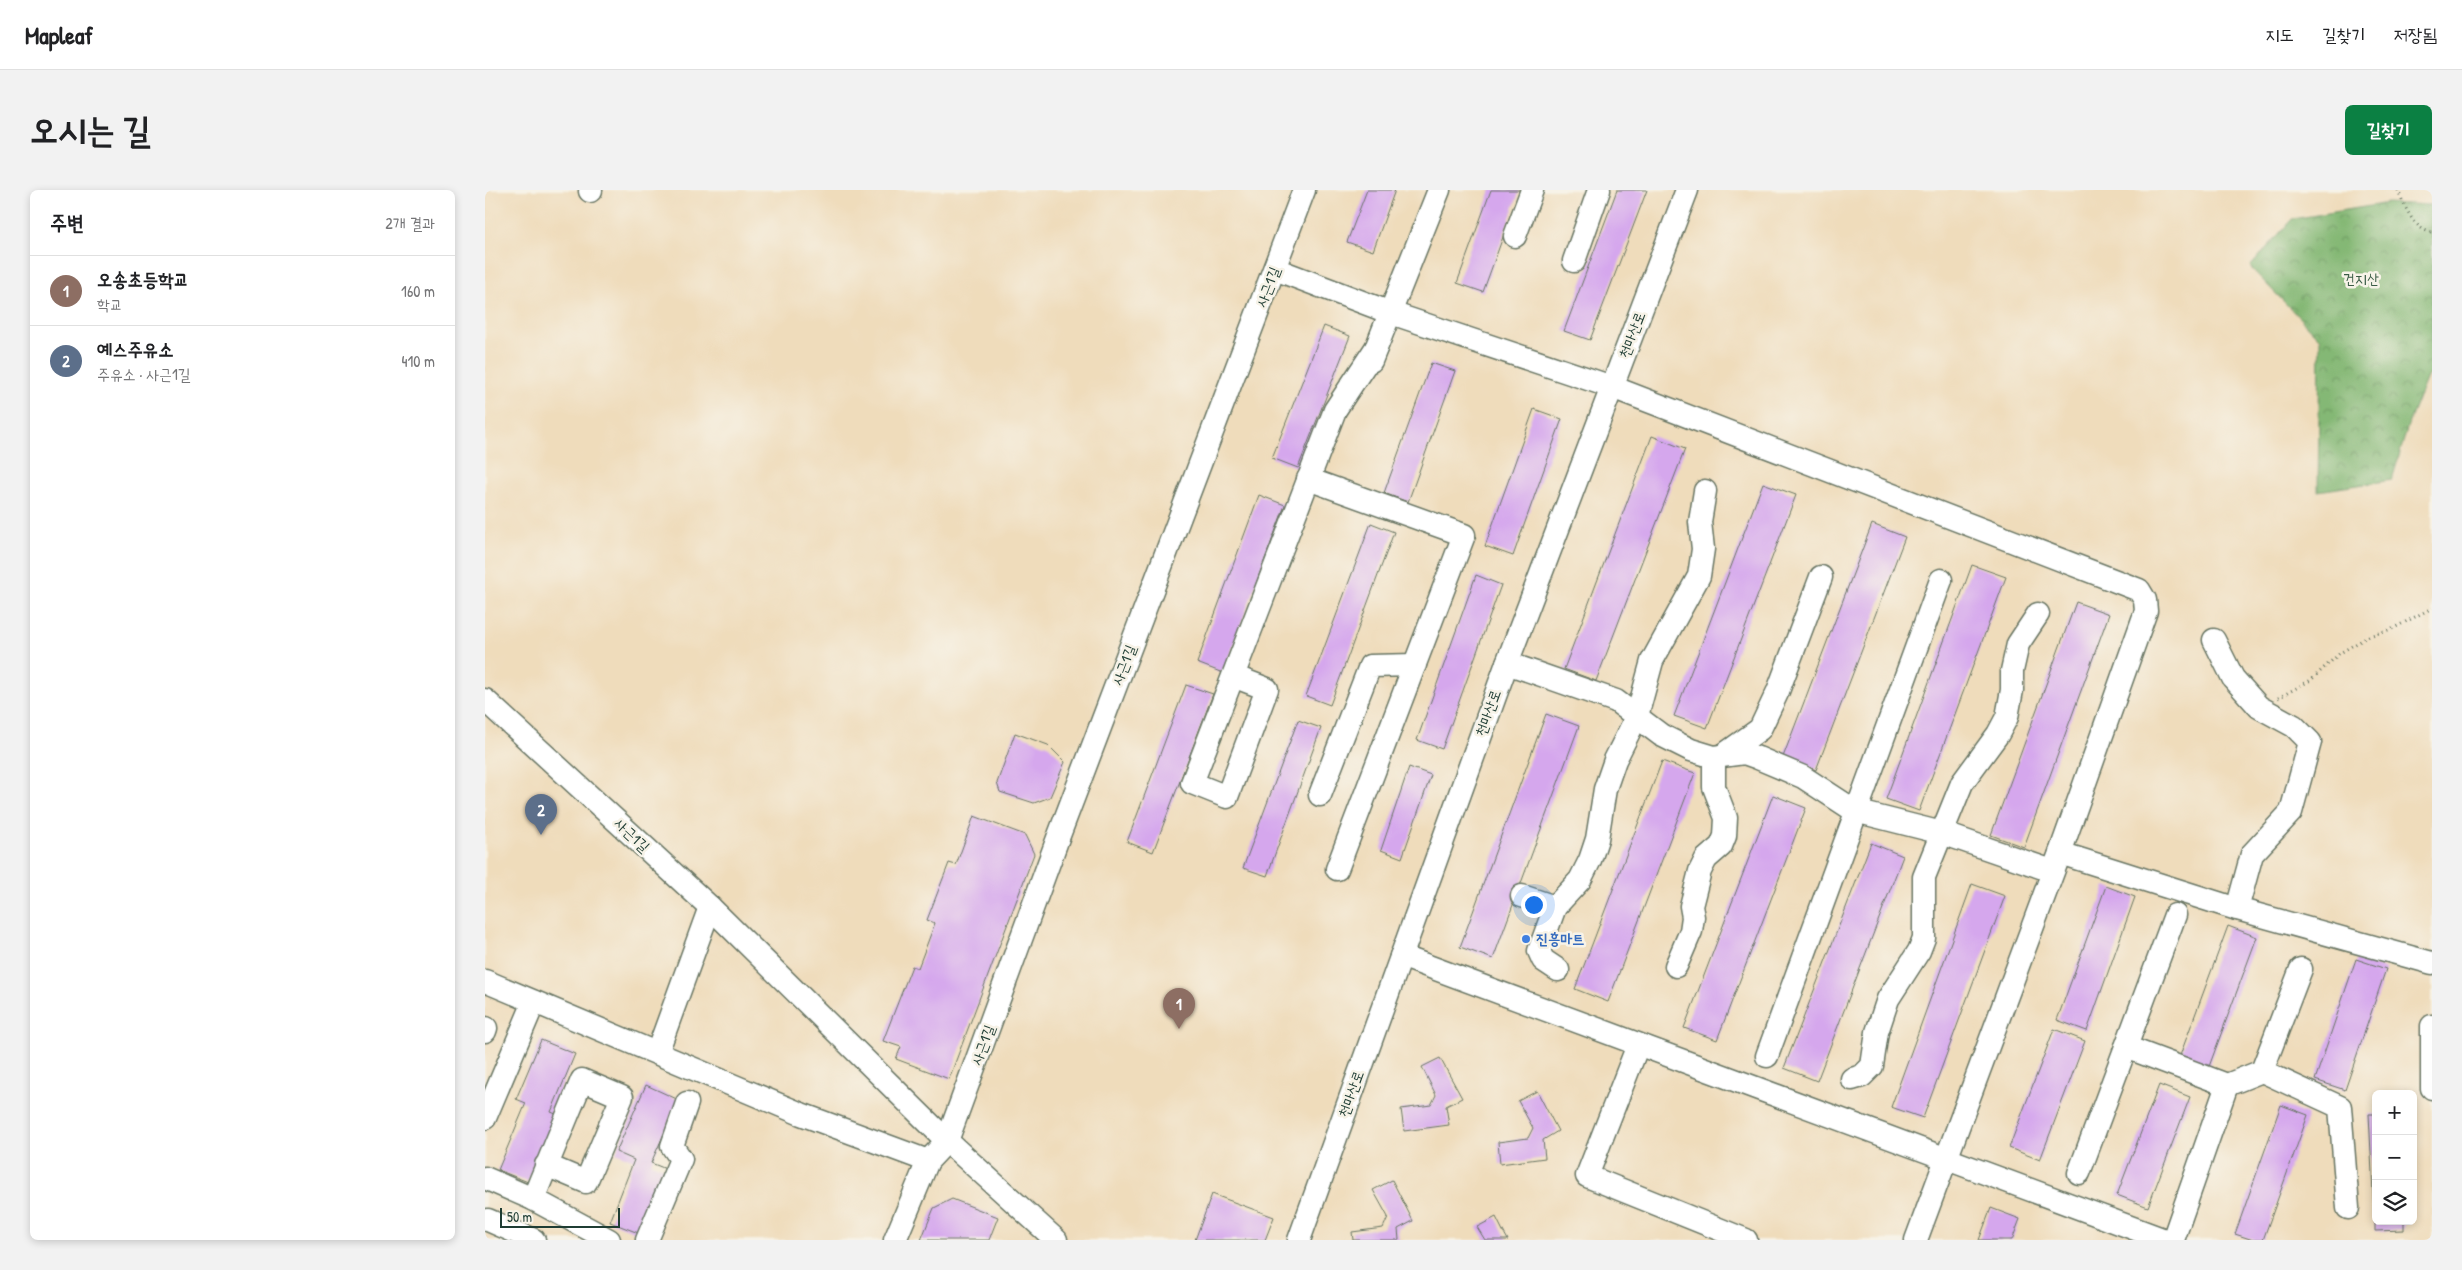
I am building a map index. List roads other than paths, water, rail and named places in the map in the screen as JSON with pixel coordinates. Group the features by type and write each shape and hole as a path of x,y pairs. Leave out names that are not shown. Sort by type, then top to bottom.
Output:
{"street":[{"name":"사근1길","path":"895,1240 928,1161 947,1141 1062,829 1304,190"},
{"path":"1340,438 1439,190"},
{"path":"1515,236 1532,190"},
{"path":"1574,261 1599,190"},
{"name":"천마산로","path":"1299,1240 1507,663 1687,190"},
{"path":"1275,269 1391,313 1612,387 2139,590 2145,600 2146,611 1947,1160 1915,1240"},
{"path":"1233,676 1267,689 1227,797 1192,783 1308,479 1335,410 1376,348"},
{"path":"1308,479 1464,535 1337,869"},
{"path":"1557,970 1543,960 1539,951 1555,907 1580,880 1590,860 1597,839 1607,782 1637,716 1656,651 1699,576 1703,549 1700,522 1705,491"},
{"path":"1676,966 1691,931 1693,917 1691,906 1700,871 1706,859 1721,846 1725,836 1726,818 1713,787 1719,756 1760,729 1778,691 1821,577"},
{"path":"1767,1056 1855,810 1941,580"},
{"path":"1851,1079 1862,1076 1872,1066 1877,1032 1888,999 1919,952 1924,938 1924,877 1962,783 2007,717 2012,690 2012,671 2018,644 2038,614"},
{"path":"2214,640 2233,678 2259,707 2294,726 2310,742 2291,812 2252,854 2237,909"},
{"path":"1507,663 1616,701 1661,735 1691,750 1719,756 1744,753 1783,767 1803,777 1855,810 2237,909 2432,963"},
{"path":"1320,795 1369,666 1415,665"},
{"name":"사근1길","path":"485,700 710,907 947,1141 1056,1240"},
{"path":"1522,896 1555,907"},
{"path":"657,1053 710,907"},
{"path":"2079,1173 2175,915"},
{"path":"1401,956 2165,1240"},
{"path":"2262,1071 2301,969"},
{"path":"485,982 801,1114 928,1161"},
{"path":"485,1118 535,1002"},
{"path":"2432,1026 2432,1088"},
{"path":"1638,1045 1587,1176 1746,1240"},
{"path":"2126,1047 2227,1085 2262,1071 2340,1108 2348,1208"},
{"path":"2173,1240 2227,1085"},
{"path":"647,1240 681,1159 672,1146 687,1103"},
{"path":"533,1198 546,1165"},
{"path":"534,1240 487,1225 494,1181 533,1198 609,1240"}],"place":[{"name":"예스주유소","path":"541,835"},
{"name":"진흥마트","path":"1526,939"},
{"name":"오송초등학교","path":"1179,1029"}],"park label":[{"name":"건지산","path":"2361,279"}]}
